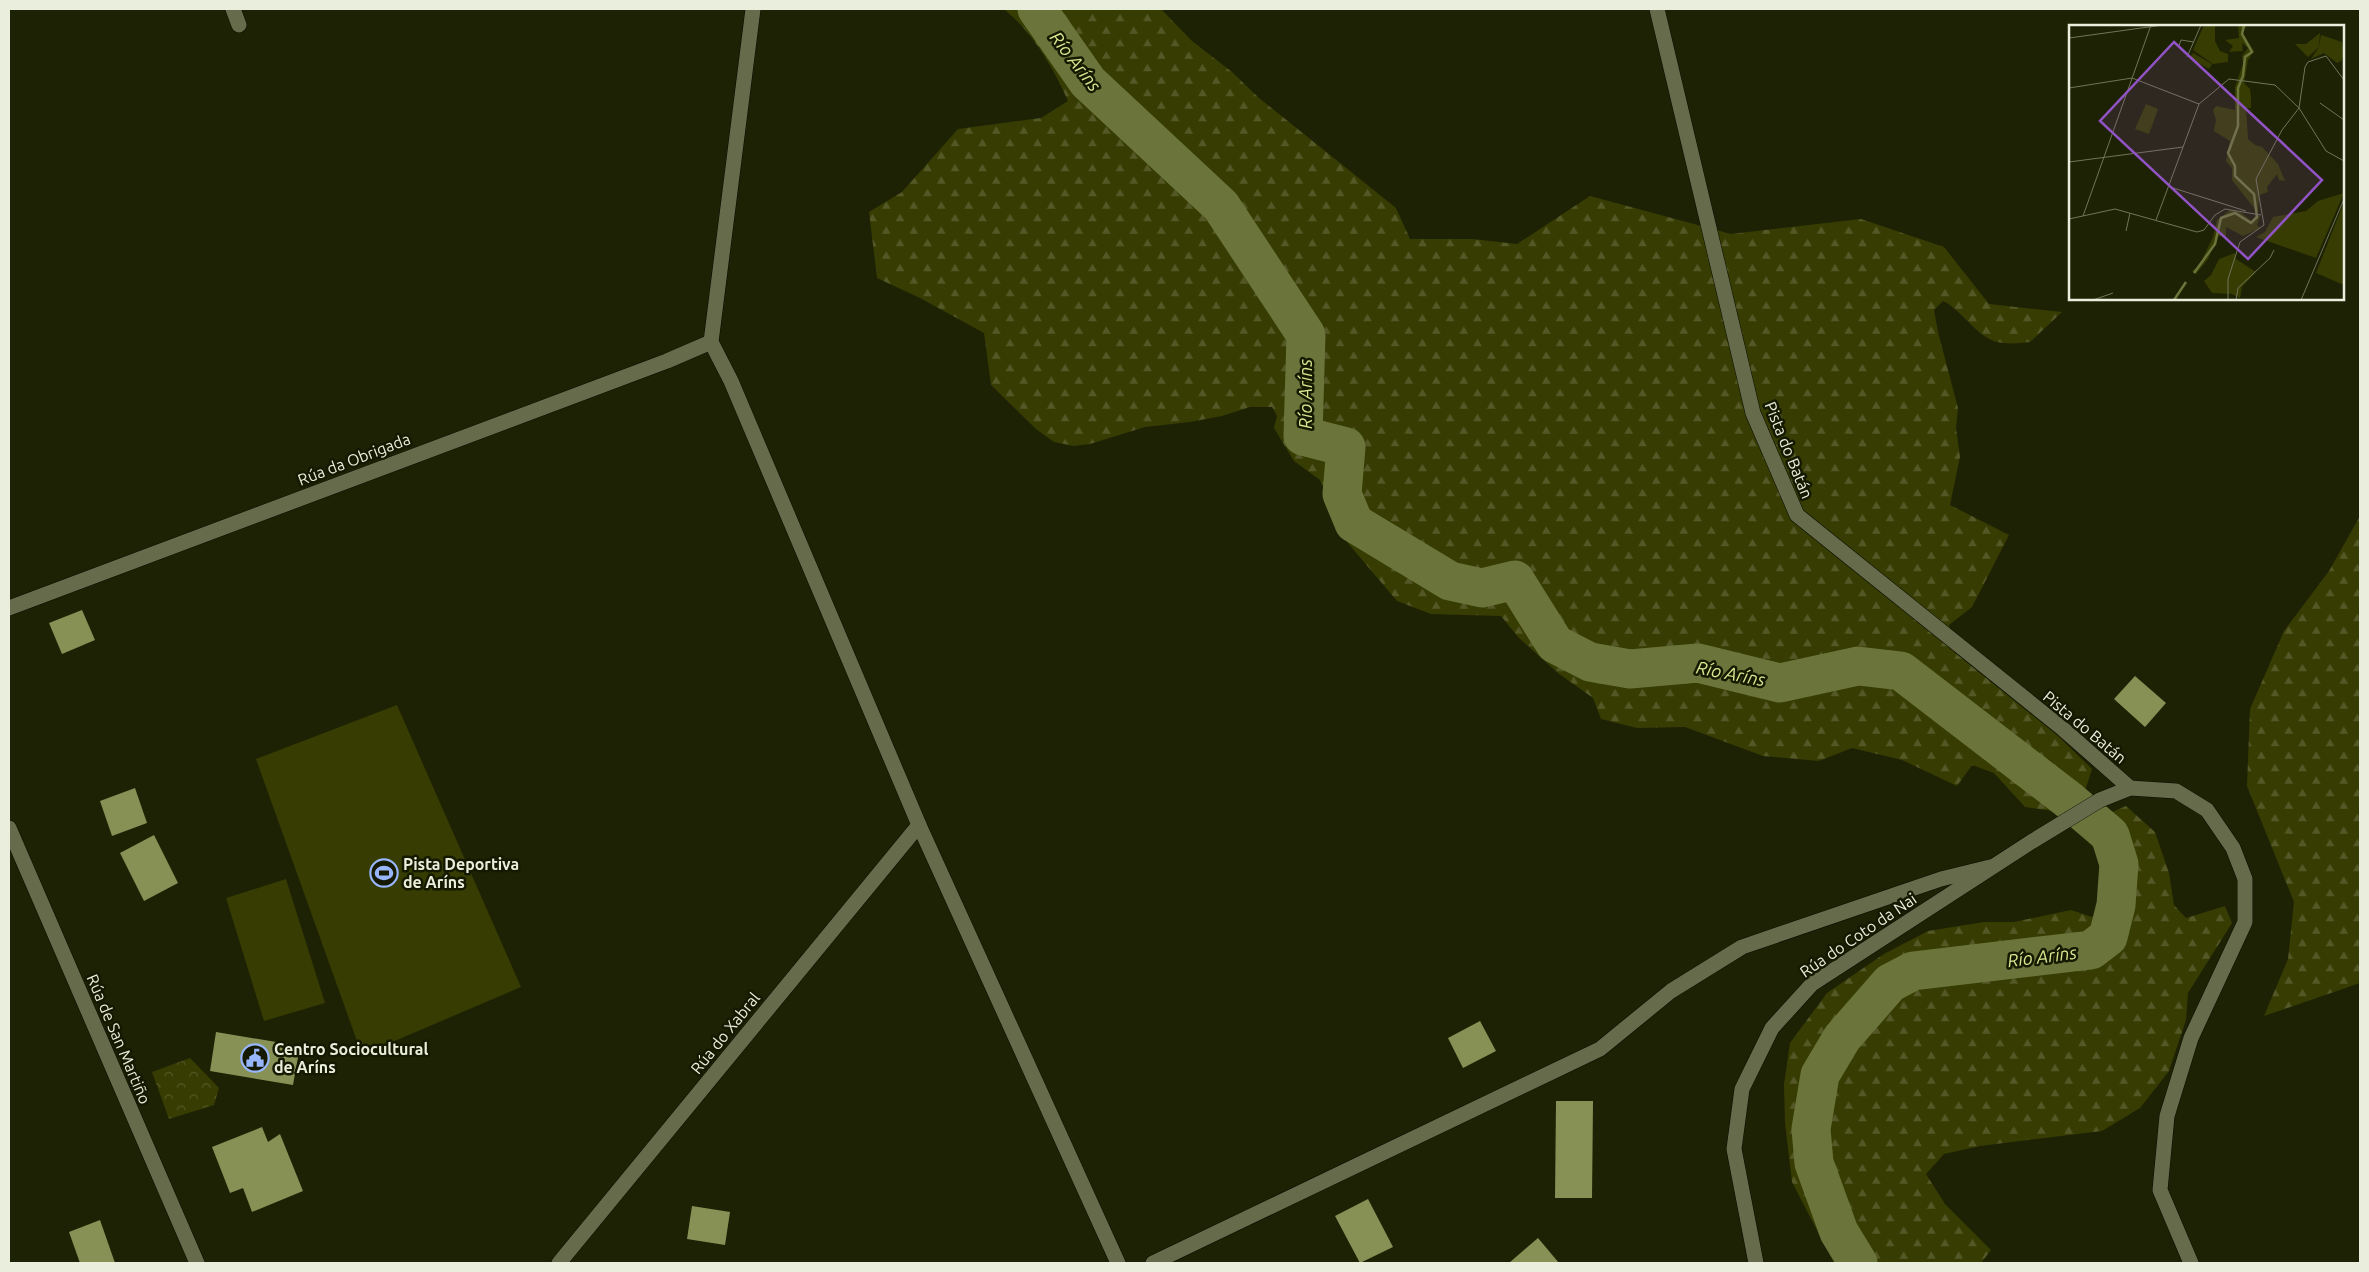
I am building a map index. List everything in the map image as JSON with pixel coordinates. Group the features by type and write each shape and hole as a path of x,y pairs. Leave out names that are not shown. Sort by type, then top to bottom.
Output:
{"street":[{"path":"233,9 239,25"},
{"path":"753,9 711,342 731,381 919,825 1118,1263"},
{"name":"Pista do Batán","path":"1657,9 1753,414 1797,515 2063,729 2130,788"},
{"name":"Rúa da Obrigada","path":"9,608 667,361 711,342"},
{"path":"2130,788 2176,791 2207,810 2233,848 2244,879 2245,922 2191,1038 2167,1116 2160,1190 2191,1263"},
{"name":"Rúa do Coto da Nai","path":"1756,1263 1734,1149 1742,1090 1772,1028 1812,984 2031,842 2100,800 2130,788"},
{"name":"Rúa do Xabral","path":"559,1263 919,825"},
{"name":"Rúa de San Martiño","path":"9,828 197,1263"},
{"path":"1153,1263 1600,1049 1671,991 1742,947 1941,878 1996,866"}],"green space":[{"path":"1004,9 1161,9 1192,41 1232,72 1259,98 1396,208 1410,239 1472,239 1517,244 1590,196 1731,234 1861,219 1944,247 1989,304 2062,312 2030,342 2003,343 1986,337 1943,301 1934,310 1958,408 1956,428 1960,457 1950,505 2009,535 1972,607 1949,625 1954,652 2058,736 2092,769 2085,791 2053,811 2025,807 1994,773 1972,765 1957,786 1902,760 1852,748 1819,761 1763,756 1685,727 1637,728 1601,719 1593,698 1558,673 1519,638 1501,616 1431,614 1397,601 1347,542 1320,480 1294,461 1274,428 1277,416 1272,407 1250,407 1222,416 1145,427 1090,444 1074,446 1054,442 1036,429 991,385 984,333 920,298 877,278 869,212 902,192 958,129 1041,118 1068,101 1041,51 1024,29"},
{"path":"2360,516 2360,983 2264,1016 2288,959 2294,902 2247,786 2250,709 2284,631 2329,571"},
{"name":"Pista Deportiva de Aríns","path":"397,705 521,987 362,1055 256,759"},
{"path":"2126,806 2155,832 2169,873 2174,905 2186,918 2225,906 2232,923 2188,993 2186,1020 2169,1071 2140,1108 2102,1131 1980,1146 1944,1154 1926,1174 1945,1204 1991,1250 1981,1263 1834,1263 1792,1182 1785,1123 1784,1084 1790,1043 1827,993 1884,954 1928,931 1984,922 2014,922 2071,910 2092,917 2103,912 2098,853 2082,834 2105,815"},
{"path":"286,879 325,1003 264,1021 226,898"},
{"path":"190,1058 219,1088 214,1105 169,1119 152,1072"}],"building":[{"path":"82,610 95,640 62,654 49,623"},
{"path":"2135,676 2166,703 2145,727 2114,699"},
{"path":"135,788 147,823 112,836 100,801"},
{"path":"154,835 178,883 144,901 120,853"},
{"path":"1480,1021 1496,1051 1463,1068 1448,1038"},
{"name":"Centro Sociocultural de Aríns","path":"216,1032 300,1046 293,1085 210,1071"},
{"path":"1556,1101 1593,1101 1592,1198 1555,1198"},
{"path":"262,1127 268,1142 280,1134 303,1191 252,1212 243,1188 230,1193 212,1147"},
{"path":"1368,1199 1393,1247 1360,1263 1335,1216"},
{"path":"692,1206 730,1212 725,1245 687,1239"},
{"path":"100,1220 115,1263 80,1263 69,1232"},
{"path":"1538,1238 1559,1263 1509,1263"}],"waterway":[{"name":"Río Aríns","path":"1037,9 1088,82 1221,206 1306,335 1303,436 1346,447 1342,494 1354,523 1450,581 1482,588 1515,580 1555,644 1590,662 1630,669 1698,663 1780,683 1858,666 1901,671 2070,801 2110,835 2119,864 2116,905 2108,937 2091,950 1913,971 1890,983 1842,1038 1820,1075 1811,1129 1814,1163 1839,1232 1858,1263"}],"place":[{"name":"Pista Deportiva de Aríns","path":"384,873"},
{"name":"Centro Sociocultural de Aríns","path":"255,1058"}]}
